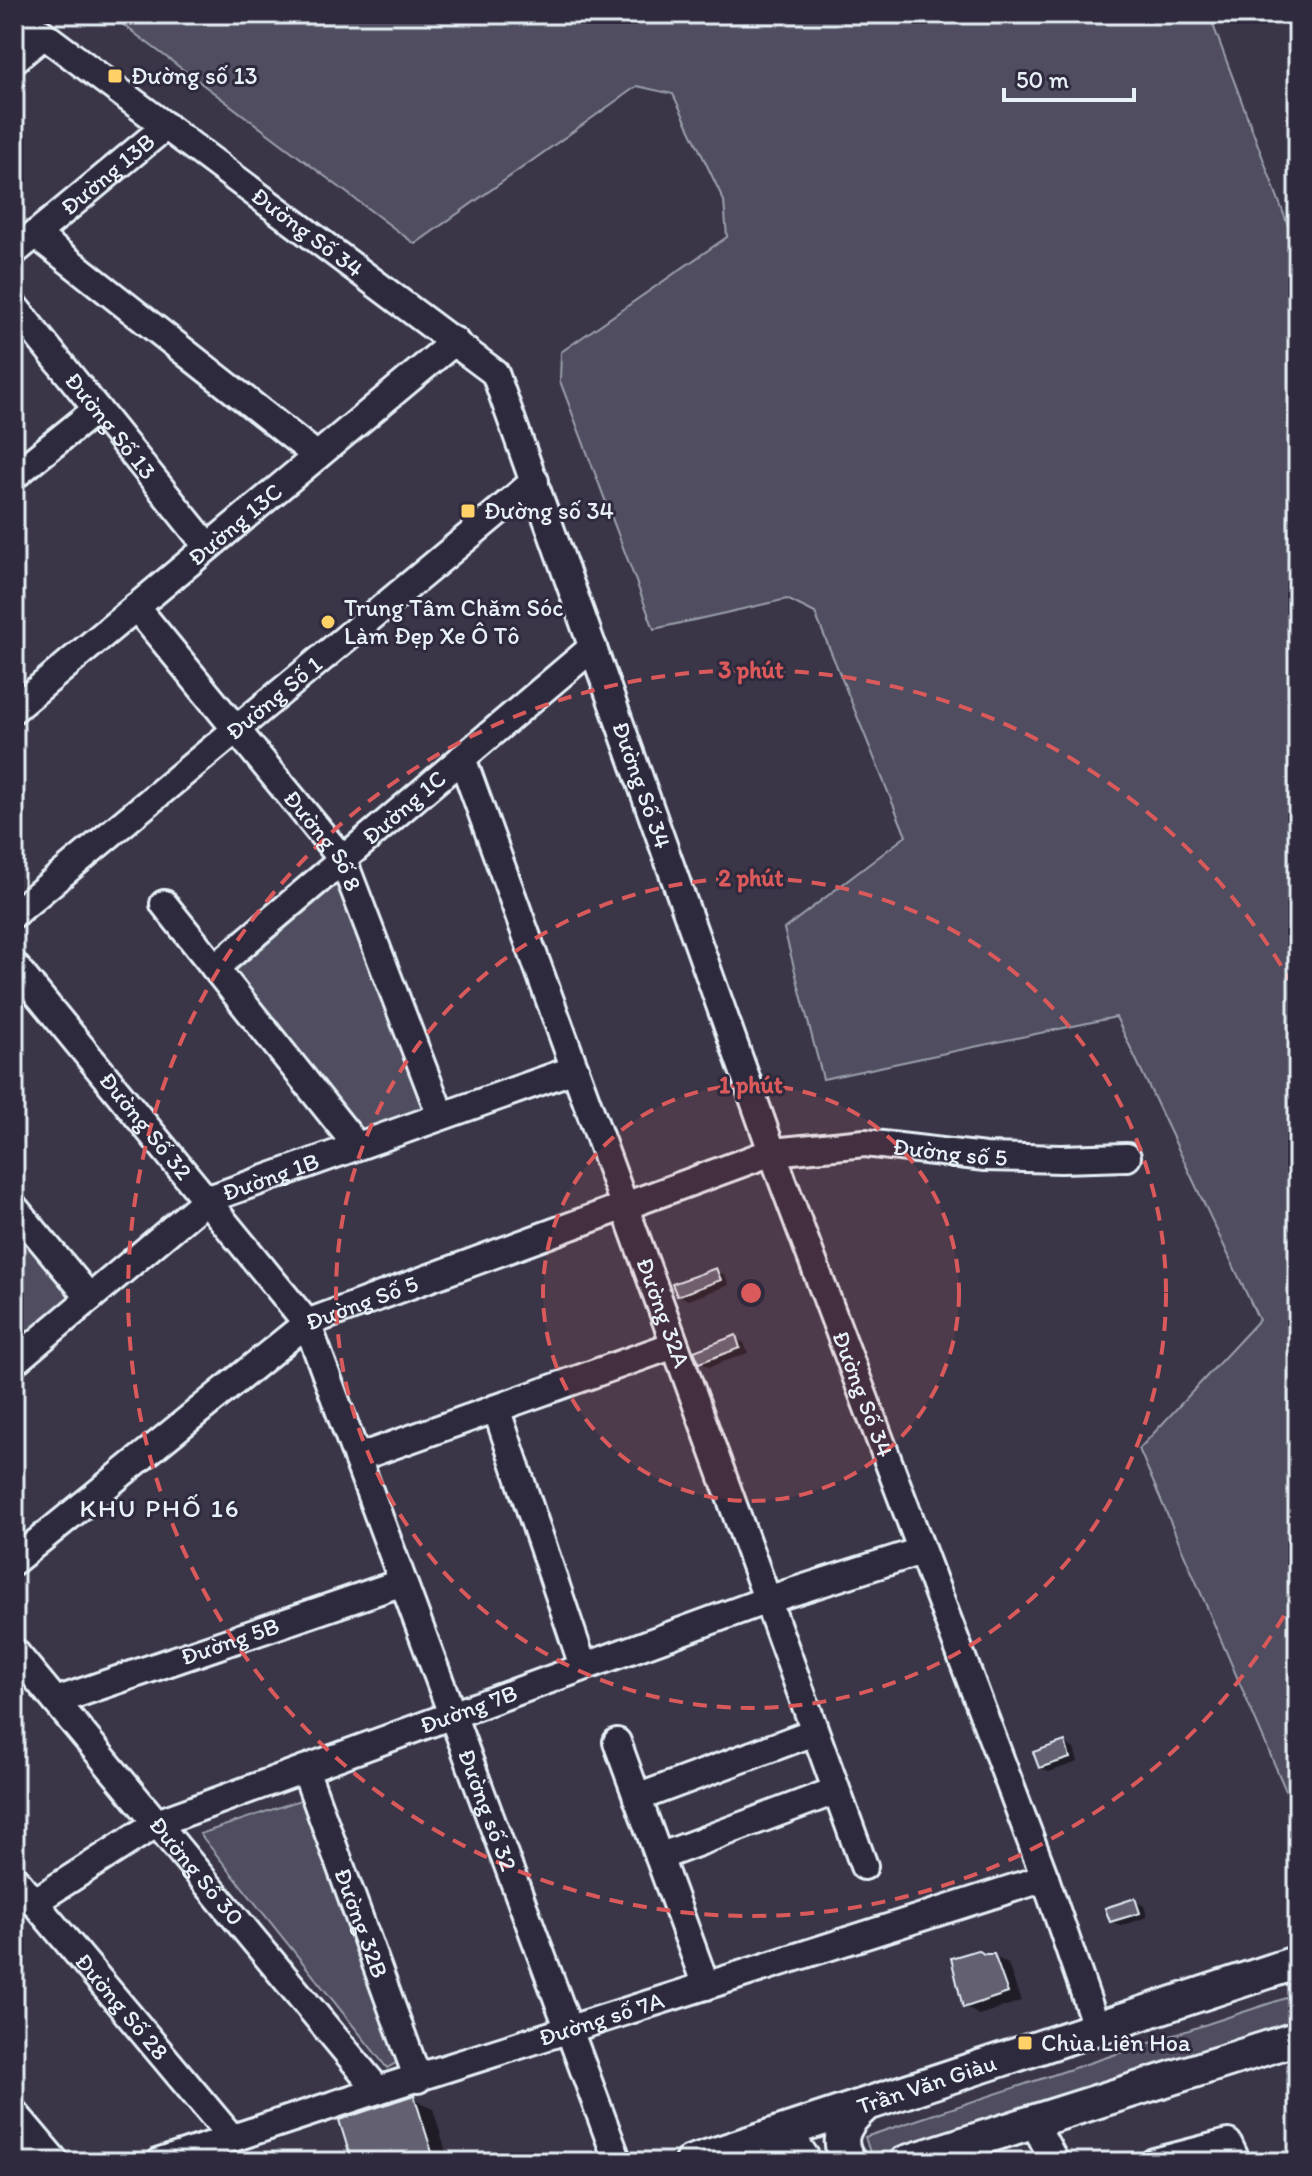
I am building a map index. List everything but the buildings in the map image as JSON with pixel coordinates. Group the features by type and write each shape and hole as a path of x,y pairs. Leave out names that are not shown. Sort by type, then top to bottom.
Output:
{"main road":[{"name":"Trần Văn Giàu","path":"691,2162 1298,1962"},
{"path":"906,2162 967,2153 1033,2121 1298,2038"},
{"path":"850,2162 843,2151 842,2134 851,2117 863,2107"},
{"path":"14,2117 52,2162"},
{"path":"771,2136 795,2147 805,2162"}],"street":[{"name":"Đường Số 34","path":"16,14 495,373 772,1152 1045,1878 1097,2029"},
{"path":"14,60 44,35"},
{"name":"Đường 13B","path":"14,252 166,126"},
{"path":"35,234 317,456"},
{"name":"Đường Số 13","path":"14,306 208,547"},
{"name":"Đường 13C","path":"14,709 455,341"},
{"path":"14,476 97,409"},
{"name":"Đường Số 1","path":"14,914 535,481"},
{"name":"Đường Số 8","path":"136,607 343,860 441,1116"},
{"name":"Đường 1C","path":"215,968 593,647"},
{"name":"Đường 32A","path":"462,758 864,1866"},
{"path":"164,904 357,1146"},
{"name":"Đường Số 32","path":"14,965 307,1323"},
{"name":"Đường 1B","path":"14,1362 206,1200 575,1069"},
{"name":"Đường số 5","path":"772,1152 865,1143 985,1157 1127,1157"},
{"name":"Đường Số 5","path":"14,1561 307,1323 772,1152"},
{"path":"14,1207 90,1298"},
{"name":"Đường số 32","path":"307,1323 618,2162"},
{"path":"357,1458 674,1345"},
{"path":"496,1408 583,1666"},
{"name":"Đường 7B","path":"34,1902 157,1823 767,1600 921,1551"},
{"name":"Đường 5B","path":"56,1701 403,1582"},
{"name":"Đường Số 30","path":"14,1651 378,2090"},
{"path":"637,1798 814,1732"},
{"path":"617,1742 706,1986"},
{"name":"Đường 32B","path":"305,1769 418,2079"},
{"path":"659,1857 835,1791"},
{"name":"Đường Số 28","path":"14,1878 231,2137"},
{"name":"Đường số 7A","path":"160,2162 1045,1878"},
{"path":"1033,2121 1055,2162"},
{"path":"1154,2162 1232,2153"}],"shaded area":[{"path":"109,14 1209,14 1298,252 1298,1819 1139,1449 1259,1320 1116,1017 823,1079 784,929 906,836 815,613 787,599 654,629 560,381 561,352 727,237 724,201 673,94 637,86 415,244"},
{"path":"341,881 428,1109 361,1131 233,973"},
{"path":"14,1222 77,1298 14,1350"},
{"path":"309,1797 410,2055 387,2068 200,1834"},
{"path":"1298,1994 1298,2029 873,2162 865,2137"}],"place":[{"name":"Đường số 13","path":"115,76"},
{"name":"Đường số 34","path":"468,511"},
{"name":"Trung Tâm Chăm Sóc Làm Đẹp Xe Ô Tô","path":"328,622"},
{"name":"Chùa Liên Hoa","path":"1025,2043"}],"district":[{"name":"KHU PHỐ 16","path":"160,1508"}]}
